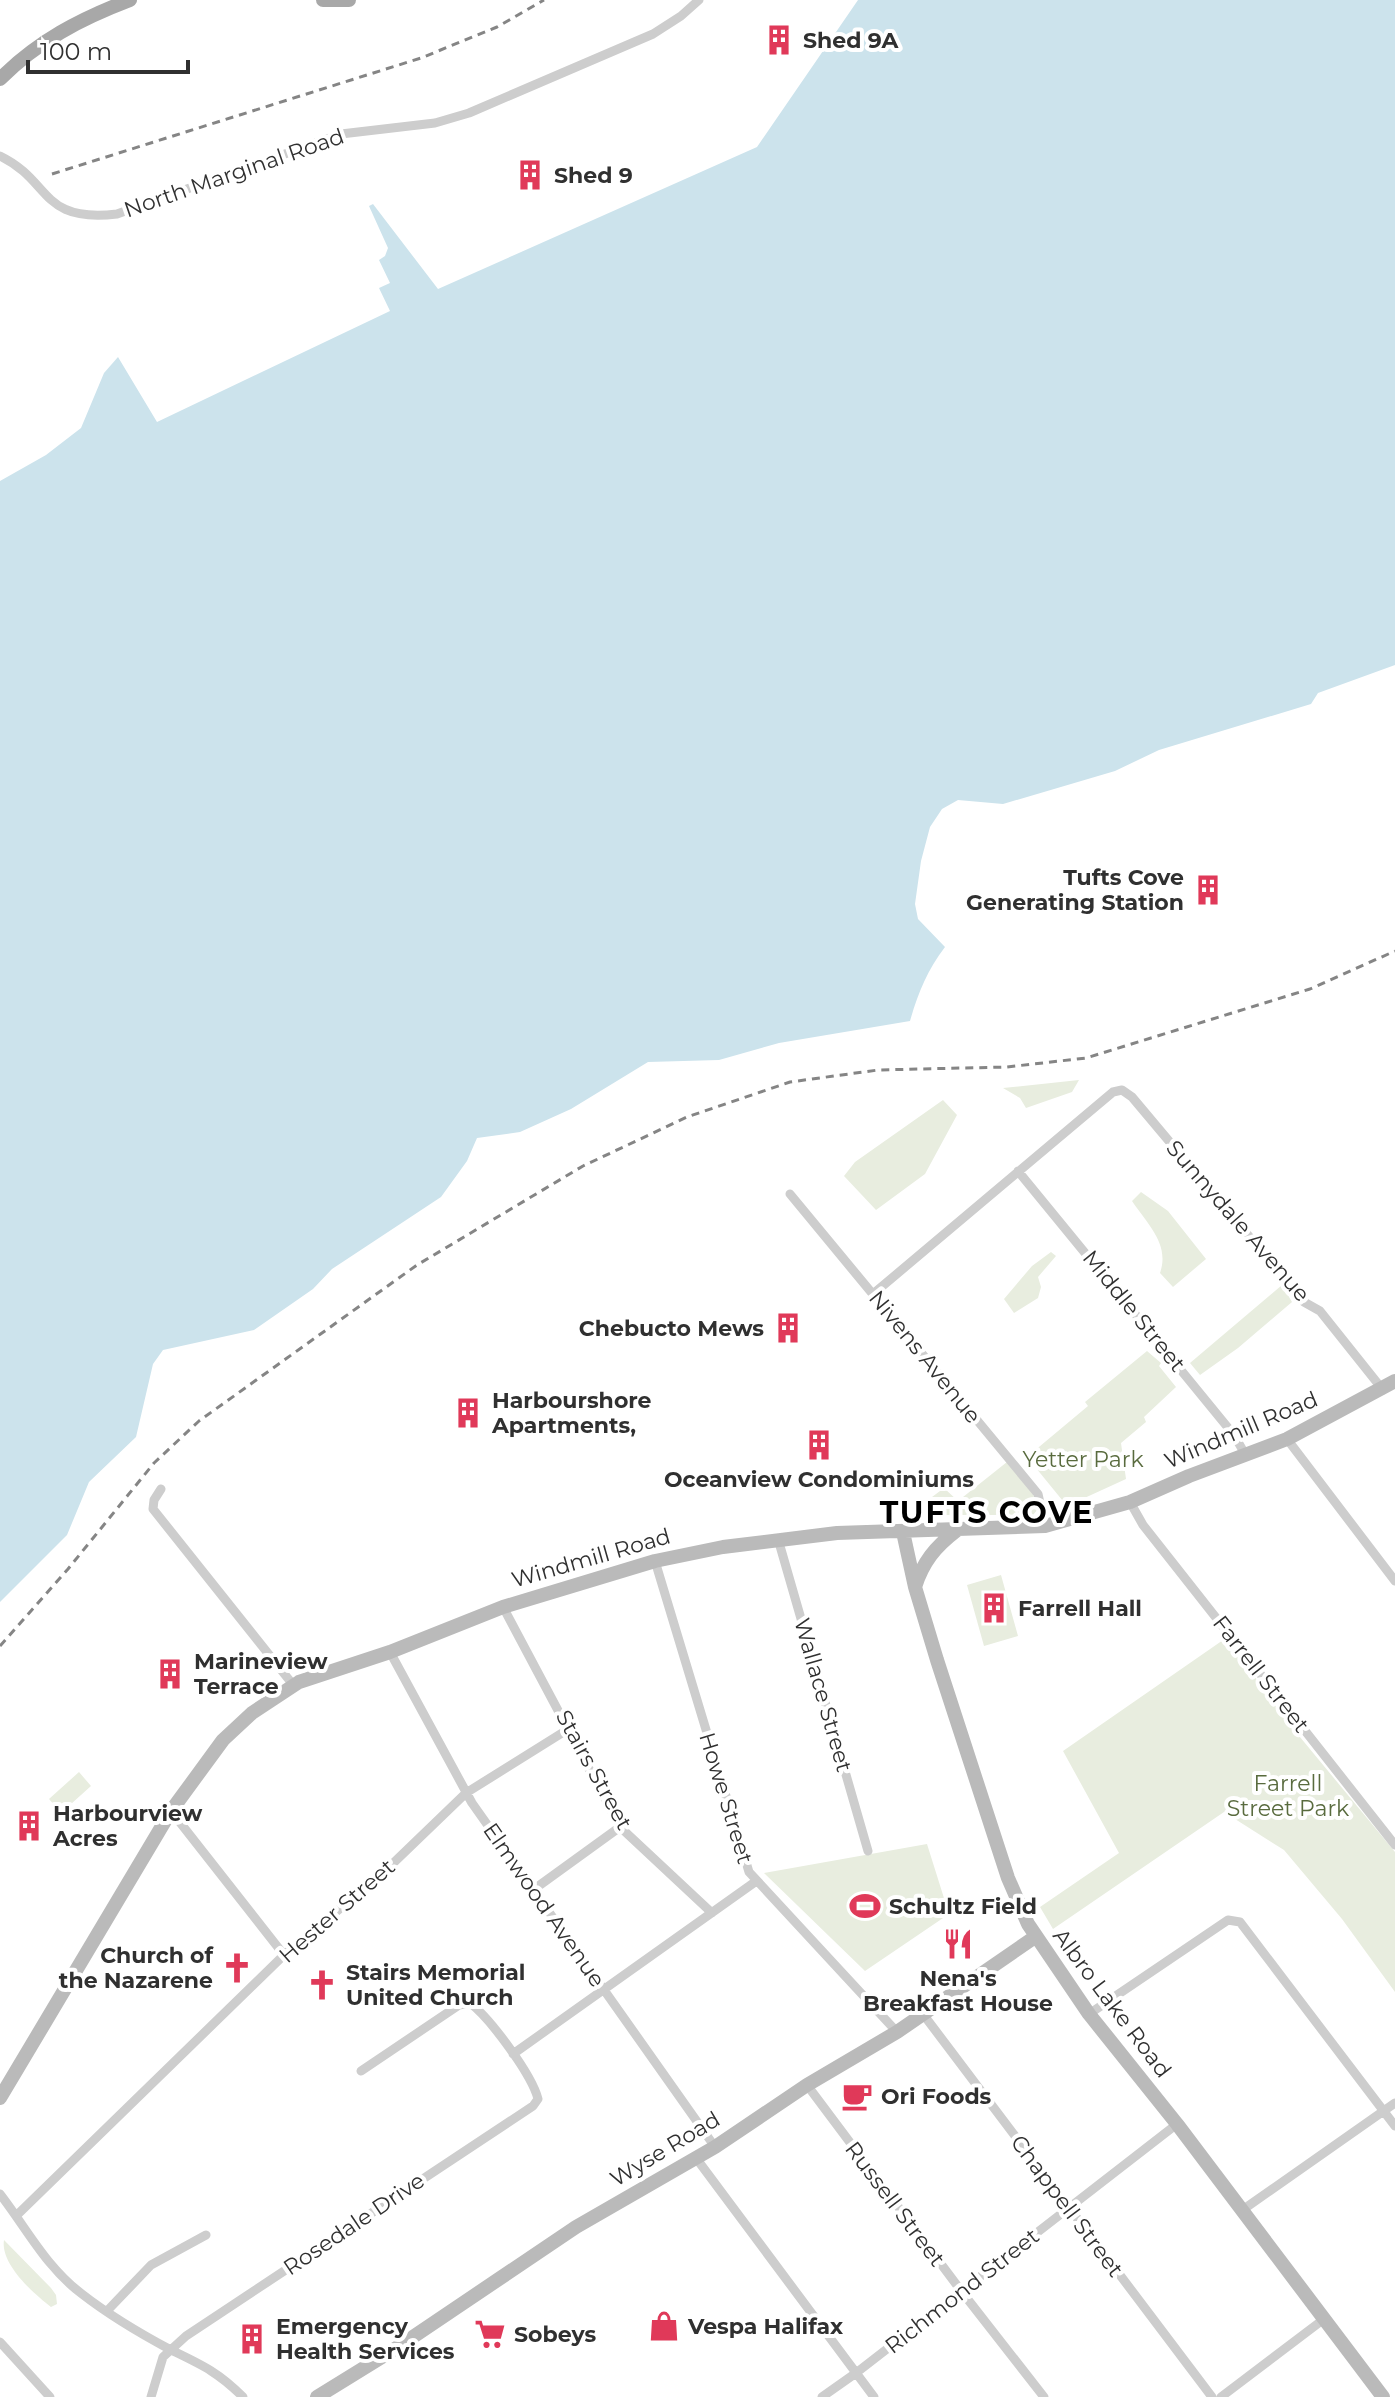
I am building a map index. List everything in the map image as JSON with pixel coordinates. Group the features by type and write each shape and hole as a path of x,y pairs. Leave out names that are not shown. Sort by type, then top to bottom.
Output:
{"main road":[{"path":"0,79 26,54 51,37 130,0"},
{"path":"323,0 349,0"},
{"name":"Windmill Road","path":"1,2094 171,1811 223,1740 252,1713 294,1686 503,1607 655,1561 778,1539 837,1533 1045,1526 1130,1502 1287,1439 1389,1386"},
{"path":"915,1587 922,1567 938,1545 956,1531"},
{"name":"Albro Lake Road","path":"903,1532 915,1587 1008,1878 1035,1937 1089,2014 1177,2124 1383,2397"},
{"name":"Wyse Road","path":"317,2397 398,2347 576,2227 715,2147 807,2085 897,2032 1035,1937"}],"street":[{"name":"North Marginal Road","path":"0,156 14,164 46,197 64,210 79,215 117,214 341,134 435,123 469,113 653,34 699,0"},
{"name":"Sunnydale Avenue","path":"1018,1171 1113,1092 1122,1090 1132,1097 1304,1302 1320,1311 1389,1386"},
{"path":"873,1294 1018,1171"},
{"name":"Middle Street","path":"1018,1171 1226,1425 1245,1454"},
{"name":"Nivens Avenue","path":"790,1194 1038,1494 1045,1526"},
{"path":"1287,1439 1395,1581"},
{"path":"161,1489 154,1500 153,1509 294,1686"},
{"name":"Farrell Street","path":"1130,1502 1143,1525 1395,1845"},
{"name":"Wallace Street","path":"778,1539 868,1851"},
{"name":"Howe Street","path":"655,1561 749,1872 897,2032"},
{"name":"Stairs Street","path":"503,1607 620,1827 712,1913"},
{"name":"Elmwood Avenue","path":"390,1652 466,1793 715,2147"},
{"name":"Hester Street","path":"17,2215 284,1955 384,1872 466,1793 570,1728"},
{"path":"171,1811 284,1955"},
{"path":"533,1890 620,1827"},
{"path":"361,2071 459,2005 470,2003 513,2054 755,1882"},
{"path":"1089,2014 1228,1920 1240,1922 1395,2126"},
{"name":"Chappell Street","path":"923,2014 1212,2397"},
{"name":"Rosedale Drive","path":"170,2349 351,2224 533,2106 538,2099 513,2054"},
{"name":"Russell Street","path":"807,2085 1044,2397"},
{"path":"1241,2211 1395,2103"},
{"name":"Richmond Street","path":"822,2397 1177,2124"},
{"path":"696,2158 874,2397"},
{"path":"0,2194 60,2277 107,2311 170,2349 214,2370 243,2397"},
{"path":"107,2311 151,2265 206,2235"},
{"path":"1221,2397 1324,2319"},
{"path":"0,2342 50,2397"},
{"path":"151,2397 163,2357 170,2349"}],"green space":[{"path":"1079,1080 1072,1092 1026,1108 1020,1098 1003,1088"},
{"path":"943,1100 957,1115 925,1174 876,1210 844,1176 855,1162"},
{"path":"1141,1192 1168,1211 1206,1259 1173,1287 1160,1273 1162,1253 1156,1235 1132,1201"},
{"path":"1051,1252 1056,1256 1038,1277 1041,1287 1038,1298 1014,1313 1004,1299 1032,1266"},
{"path":"1282,1285 1292,1302 1238,1348 1200,1375 1190,1363"},
{"name":"Yetter Park","path":"1147,1351 1161,1363 1159,1366 1176,1387 1144,1417 1146,1422 1121,1443 1126,1479 1067,1506 1027,1457 1088,1406 1085,1402"},
{"path":"1007,1462 1033,1494 1038,1509 1033,1515 932,1515 942,1504 932,1497 944,1488 958,1501"},
{"path":"1001,1575 1018,1636 984,1646 967,1585"},
{"name":"Farrell Street Park","path":"1226,1638 1295,1731 1395,1852 1395,1992 1342,1919 1284,1850 1224,1812 1053,1929 1040,1907 1119,1853 1063,1751"},
{"path":"79,1772 91,1786 61,1813 49,1799"},
{"path":"927,1844 949,1914 865,1971 764,1873"},
{"path":"4,2240 51,2288 57,2304 51,2307 20,2278 7,2259"}],"water":[{"path":"858,0 1395,0 1395,665 1318,693 1311,704 1159,750 1115,771 1003,804 958,800 942,809 930,827 915,904 918,919 945,947 924,982 910,1021 779,1043 719,1060 648,1062 571,1109 520,1132 477,1138 467,1161 441,1197 332,1269 313,1289 254,1330 163,1350 153,1364 136,1437 89,1482 67,1535 0,1602 0,481 46,455 81,428 104,373 118,357 157,422 390,311 379,288 390,283 379,260 388,248 369,206 373,204 438,289 757,147"}],"railway":[{"path":"52,174 421,58 497,27 544,0"},
{"path":"0,1646 68,1569 154,1463 199,1421 417,1265 583,1166 687,1117 790,1082 878,1070 1007,1067 1086,1058 1310,989 1395,951"}],"place":[{"name":"Shed 9A","path":"779,40"},
{"name":"Shed 9","path":"530,175"},
{"name":"Tufts Cove Generating Station","path":"1208,890"},
{"name":"Chebucto Mews","path":"788,1328"},
{"name":"Harbourshore Apartments,","path":"468,1413"},
{"name":"Oceanview Condominiums","path":"819,1445"},
{"name":"Farrell Hall","path":"994,1608"},
{"name":"Marineview Terrace","path":"170,1674"},
{"name":"Harbourview Acres","path":"29,1826"},
{"name":"Schultz Field","path":"865,1906"},
{"name":"Nena's Breakfast House","path":"958,1944"},
{"name":"Church of the Nazarene","path":"237,1968"},
{"name":"Stairs Memorial United Church","path":"322,1985"},
{"name":"Ori Foods","path":"857,2096"},
{"name":"Vespa Halifax","path":"664,2326"},
{"name":"Sobeys","path":"490,2334"},
{"name":"Emergency Health Services","path":"252,2339"}],"district":[{"name":"TUFTS COVE","path":"987,1512"}]}
